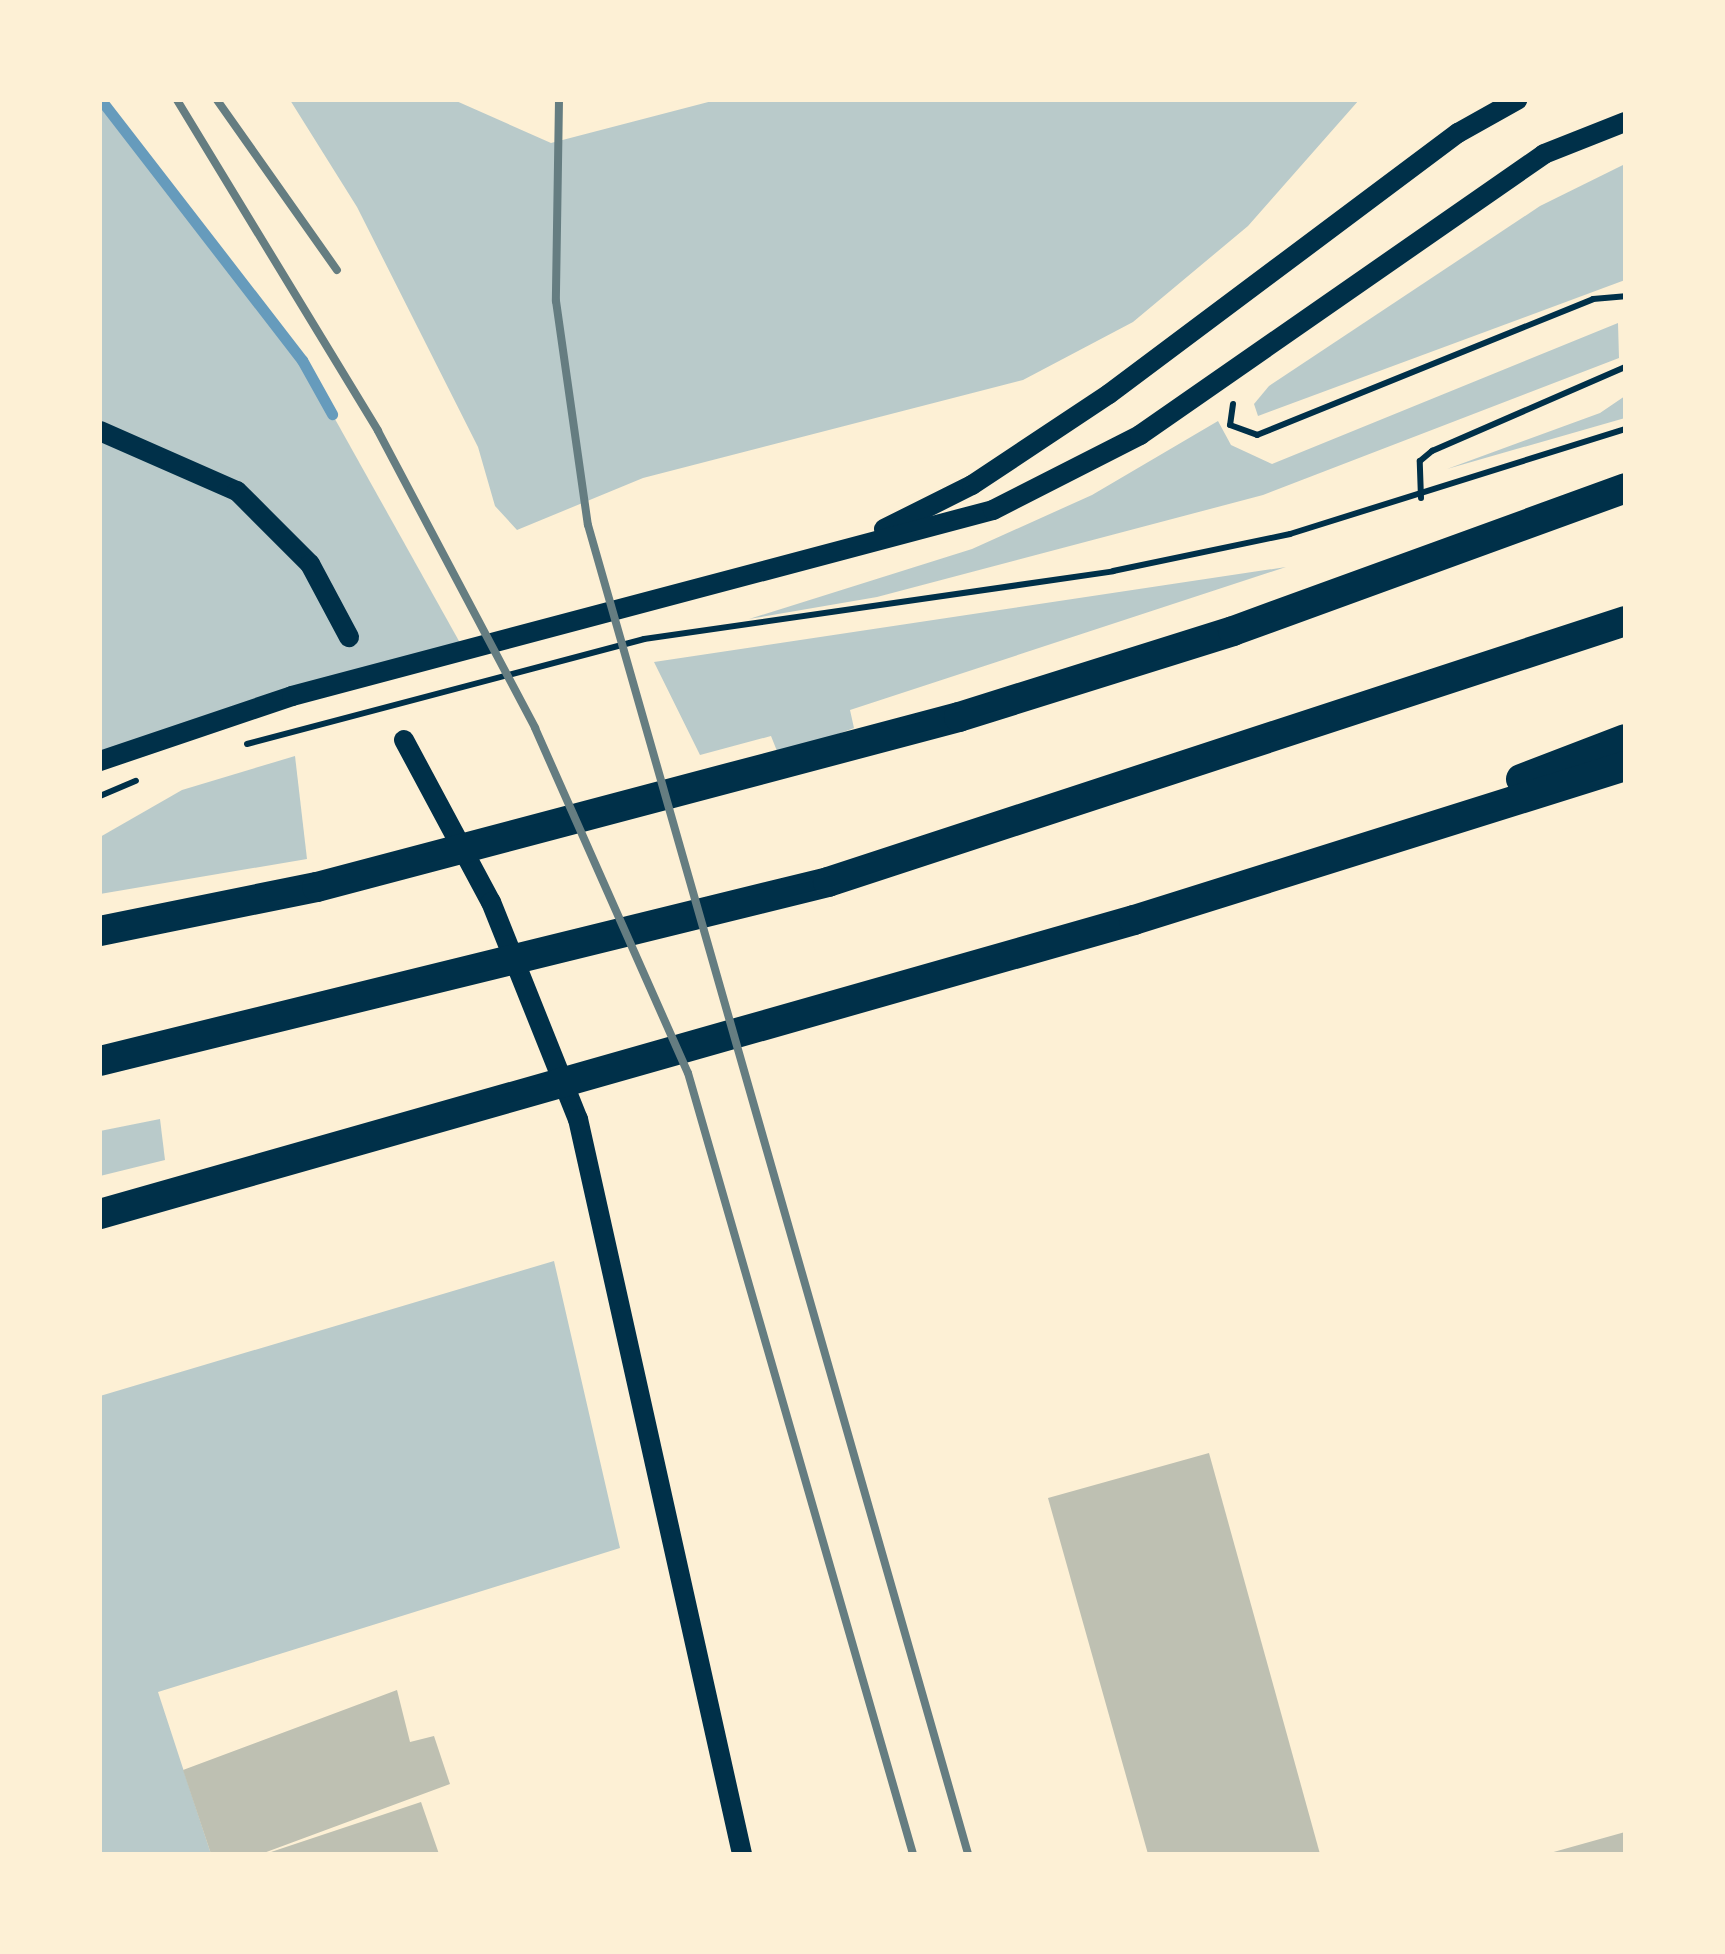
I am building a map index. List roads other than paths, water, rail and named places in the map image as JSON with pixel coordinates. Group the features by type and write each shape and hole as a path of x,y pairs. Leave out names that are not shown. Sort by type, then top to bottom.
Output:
{"highway":[{"path":"100,931 317,887 783,767 1234,630 1625,488"},
{"path":"100,1061 366,1002 828,882 1625,621"},
{"path":"1134,920 1625,738"},
{"path":"100,1214 1134,920 1625,766"}],"main road":[{"path":"842,550 972,486 1517,100"},
{"path":"100,761 292,696 993,510 1140,435 1410,239 1544,154 1625,122"},
{"path":"100,431 237,491 310,564 349,636"},
{"path":"404,740 491,902 578,1119 604,1260 677,1530 742,1854"}],"waterway":[{"path":"101,100 302,360 332,414"}],"railway":[{"path":"177,100 378,431 535,728 688,1073 913,1854"},
{"path":"217,100 337,270"},
{"path":"559,100 556,301 588,525 968,1854"}]}
